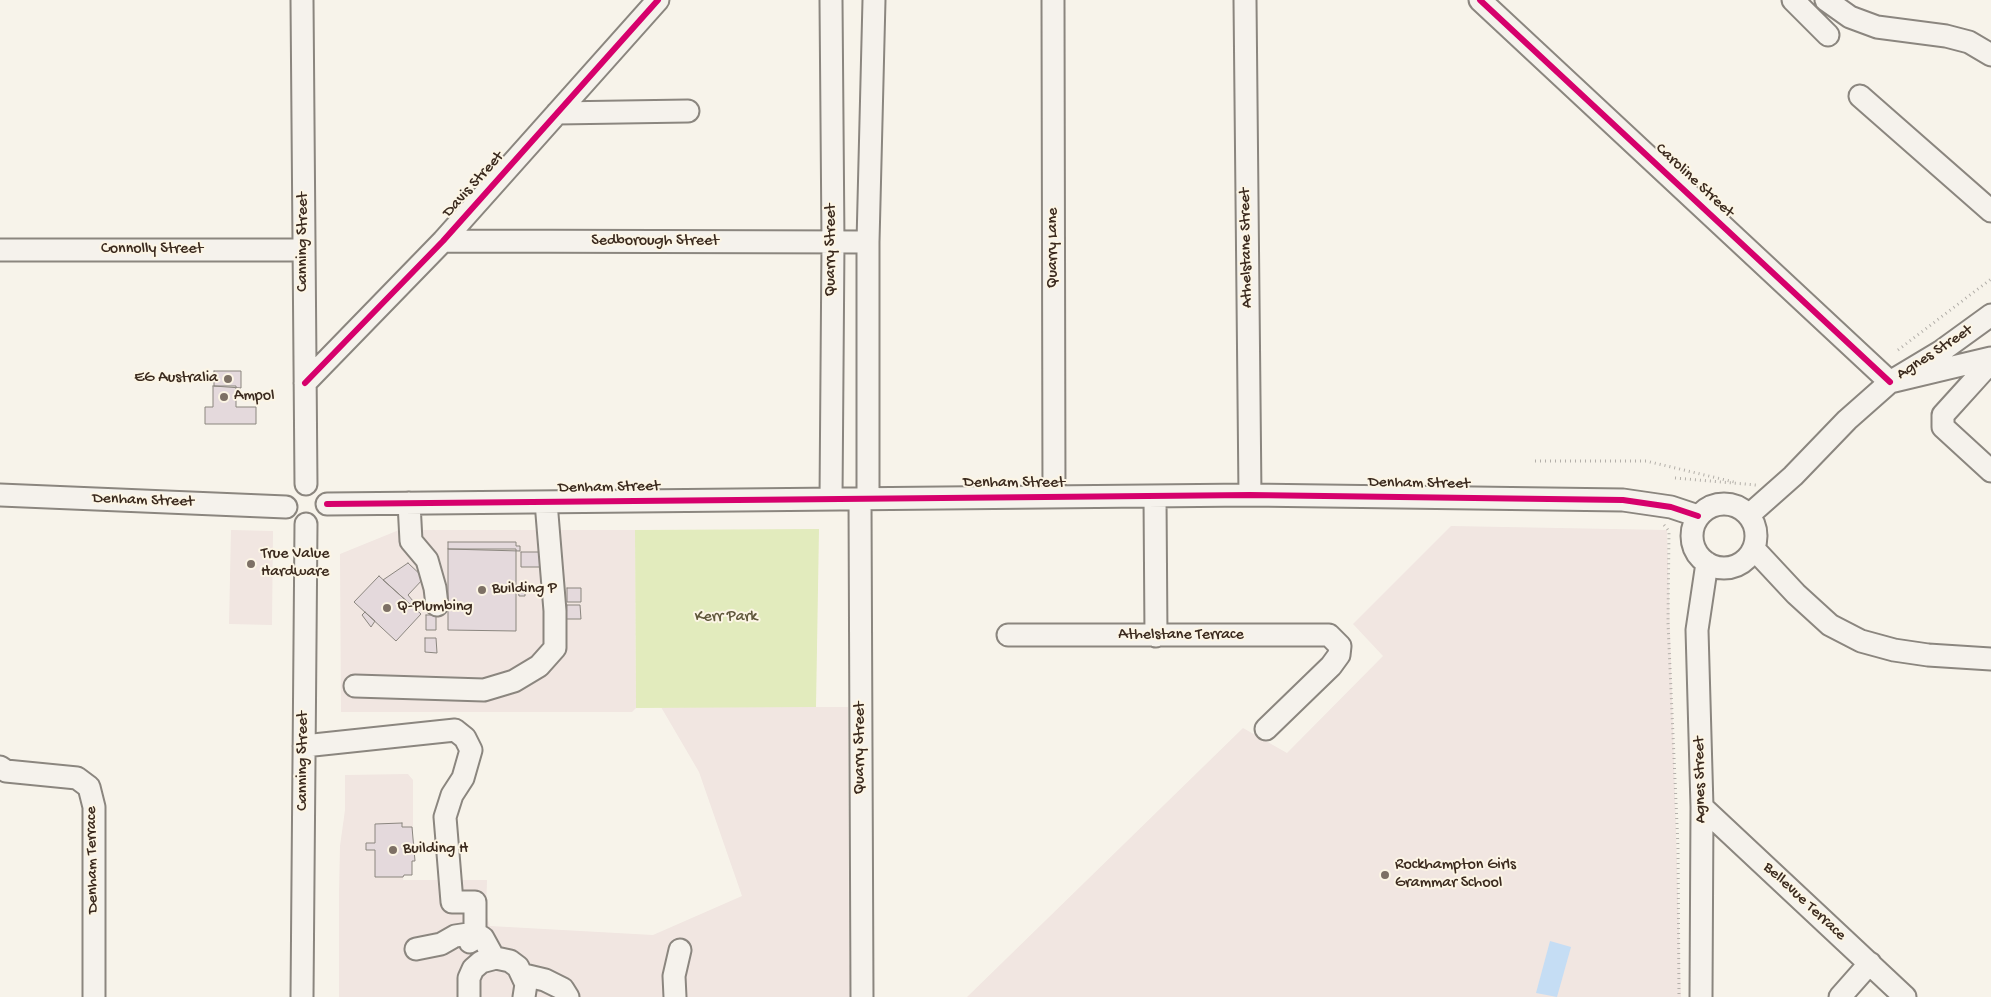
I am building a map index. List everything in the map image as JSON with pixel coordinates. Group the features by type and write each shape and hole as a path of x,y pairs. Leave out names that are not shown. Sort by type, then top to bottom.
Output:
{"street":[{"name":"Canning Street","path":"302,0 306,484"},
{"name":"Davis Street","path":"306,384 443,241 658,0"},
{"name":"Quarry Street","path":"830,0 832,242 831,499"},
{"name":"Quarry Street","path":"862,997 864,499 874,0"},
{"name":"Quarry Lane","path":"1053,0 1054,497"},
{"name":"Athelstane Street","path":"1245,0 1250,495"},
{"name":"Caroline Street","path":"1480,0 1890,382"},
{"path":"1793,0 1828,35"},
{"path":"1826,0 1850,17 1877,27 1946,36 1969,42 1991,55"},
{"path":"1860,96 1991,211"},
{"path":"557,113 688,111"},
{"name":"Sedborough Street","path":"443,241 868,242"},
{"name":"Connolly Street","path":"0,250 304,250"},
{"name":"Agnes Street","path":"1749,515 1793,476 1847,420 1890,382 1940,352 1991,316"},
{"path":"1890,382 1991,358"},
{"path":"1991,362 1943,414 1943,427 1991,471"},
{"path":"306,484 319,489 327,504 320,519 314,523 306,524 293,520 286,507 290,493 294,488 306,484"},
{"name":"Denham Street","path":"0,495 286,507"},
{"name":"Denham Street","path":"327,504 1250,495 1623,500 1672,507 1698,516"},
{"path":"1155,497 1156,636"},
{"path":"355,686 484,690 514,681 540,666 555,648 555,611 546,502"},
{"path":"409,504 411,541 427,560 435,588 437,606"},
{"path":"1726,504 1734,506 1749,515 1757,535 1754,549 1740,563 1731,567 1723,568 1707,563 1696,551 1693,543 1694,527 1698,516 1709,507 1726,504"},
{"name":"Canning Street","path":"302,997 306,524"},
{"path":"1754,549 1796,594 1830,625 1861,641 1894,650 1991,659"},
{"name":"Agnes Street","path":"1701,997 1702,807 1697,630 1707,563"},
{"name":"Athelstane Terrace","path":"1008,635 1329,635 1340,646 1340,655 1266,729"},
{"path":"304,746 455,730 465,738 471,750 463,778 452,795 444,817 452,902 475,902 473,937 476,949 486,961"},
{"name":"Denham Terrace","path":"0,767 6,772 77,778 89,787 94,807 94,997"},
{"name":"Bellevue Terrace","path":"1702,807 1905,997"},
{"path":"455,936 473,937 456,942 448,947 438,962 428,952 416,949 441,944 455,936"},
{"path":"675,997 674,976 680,950"},
{"path":"469,997 468,978 486,961 510,961 518,967 524,975 526,984 524,997"},
{"path":"1840,997 1870,963"},
{"path":"524,975 545,980 563,989 568,997"},
{"path":"532,997 548,991 564,997"}],"path":[{"path":"1898,350 1991,279"},
{"path":"1535,461 1646,461 1747,486"},
{"path":"1674,478 1747,486 1758,485"},
{"path":"1655,523 1664,524 1669,531 1668,623 1678,847 1680,997"}],"shaded area":[{"name":"Rockhampton Girls Grammar School","path":"1451,526 1667,530 1681,997 967,997 1243,728 1287,753 1383,656 1353,624"},
{"path":"231,530 273,531 272,625 229,624"},
{"path":"399,530 635,530 636,708 632,712 341,712 340,554"},
{"path":"661,707 848,707 849,960 854,997 339,997 340,846 345,810 345,775 408,774 413,780 413,842 415,843 415,861 412,861 412,875 404,875 403,880 487,880 486,914 490,926 653,935 742,896 699,772"}],"green space":[{"name":"Kerr Park","path":"819,529 816,707 636,708 635,530"}],"water":[{"path":"1550,941 1571,947 1557,997 1536,993"}],"building":[{"name":"EG Australia","path":"214,371 241,371 241,388 214,386"},
{"name":"Ampol","path":"213,386 236,386 236,407 256,407 256,424 205,424 205,407 213,407"},
{"path":"448,542 516,542 516,546 520,546 520,551 448,549"},
{"name":"Building P","path":"448,549 516,549 516,631 448,630"},
{"path":"521,552 540,552 540,567 521,567"},
{"path":"408,563 424,578 408,595 413,601 410,604 383,580"},
{"name":"Q-Plumbing","path":"379,576 421,614 396,641 354,602"},
{"path":"567,588 581,588 581,602 567,602"},
{"path":"518,590 525,590 525,596 519,596"},
{"path":"567,605 580,605 581,619 566,619"},
{"path":"365,612 375,621 371,627 362,615"},
{"path":"426,615 436,615 436,630 426,630"},
{"path":"425,638 436,638 437,653 425,652"},
{"name":"Building H","path":"402,823 402,827 412,827 415,861 412,861 412,875 404,875 403,877 375,877 375,850 366,850 366,843 375,843 375,824"}],"cycle path":[{"path":"305,383 443,241 658,0"},
{"path":"1480,0 1890,382"},
{"path":"327,504 1250,495 1623,500 1671,507 1698,516"}],"place":[{"name":"EG Australia","path":"228,379"},
{"name":"Ampol","path":"224,397"},
{"name":"True Value Hardware","path":"251,564"},
{"name":"Building P","path":"482,590"},
{"name":"Q-Plumbing","path":"387,608"},
{"name":"Building H","path":"393,850"},
{"name":"Rockhampton Girls Grammar School","path":"1385,875"}]}
